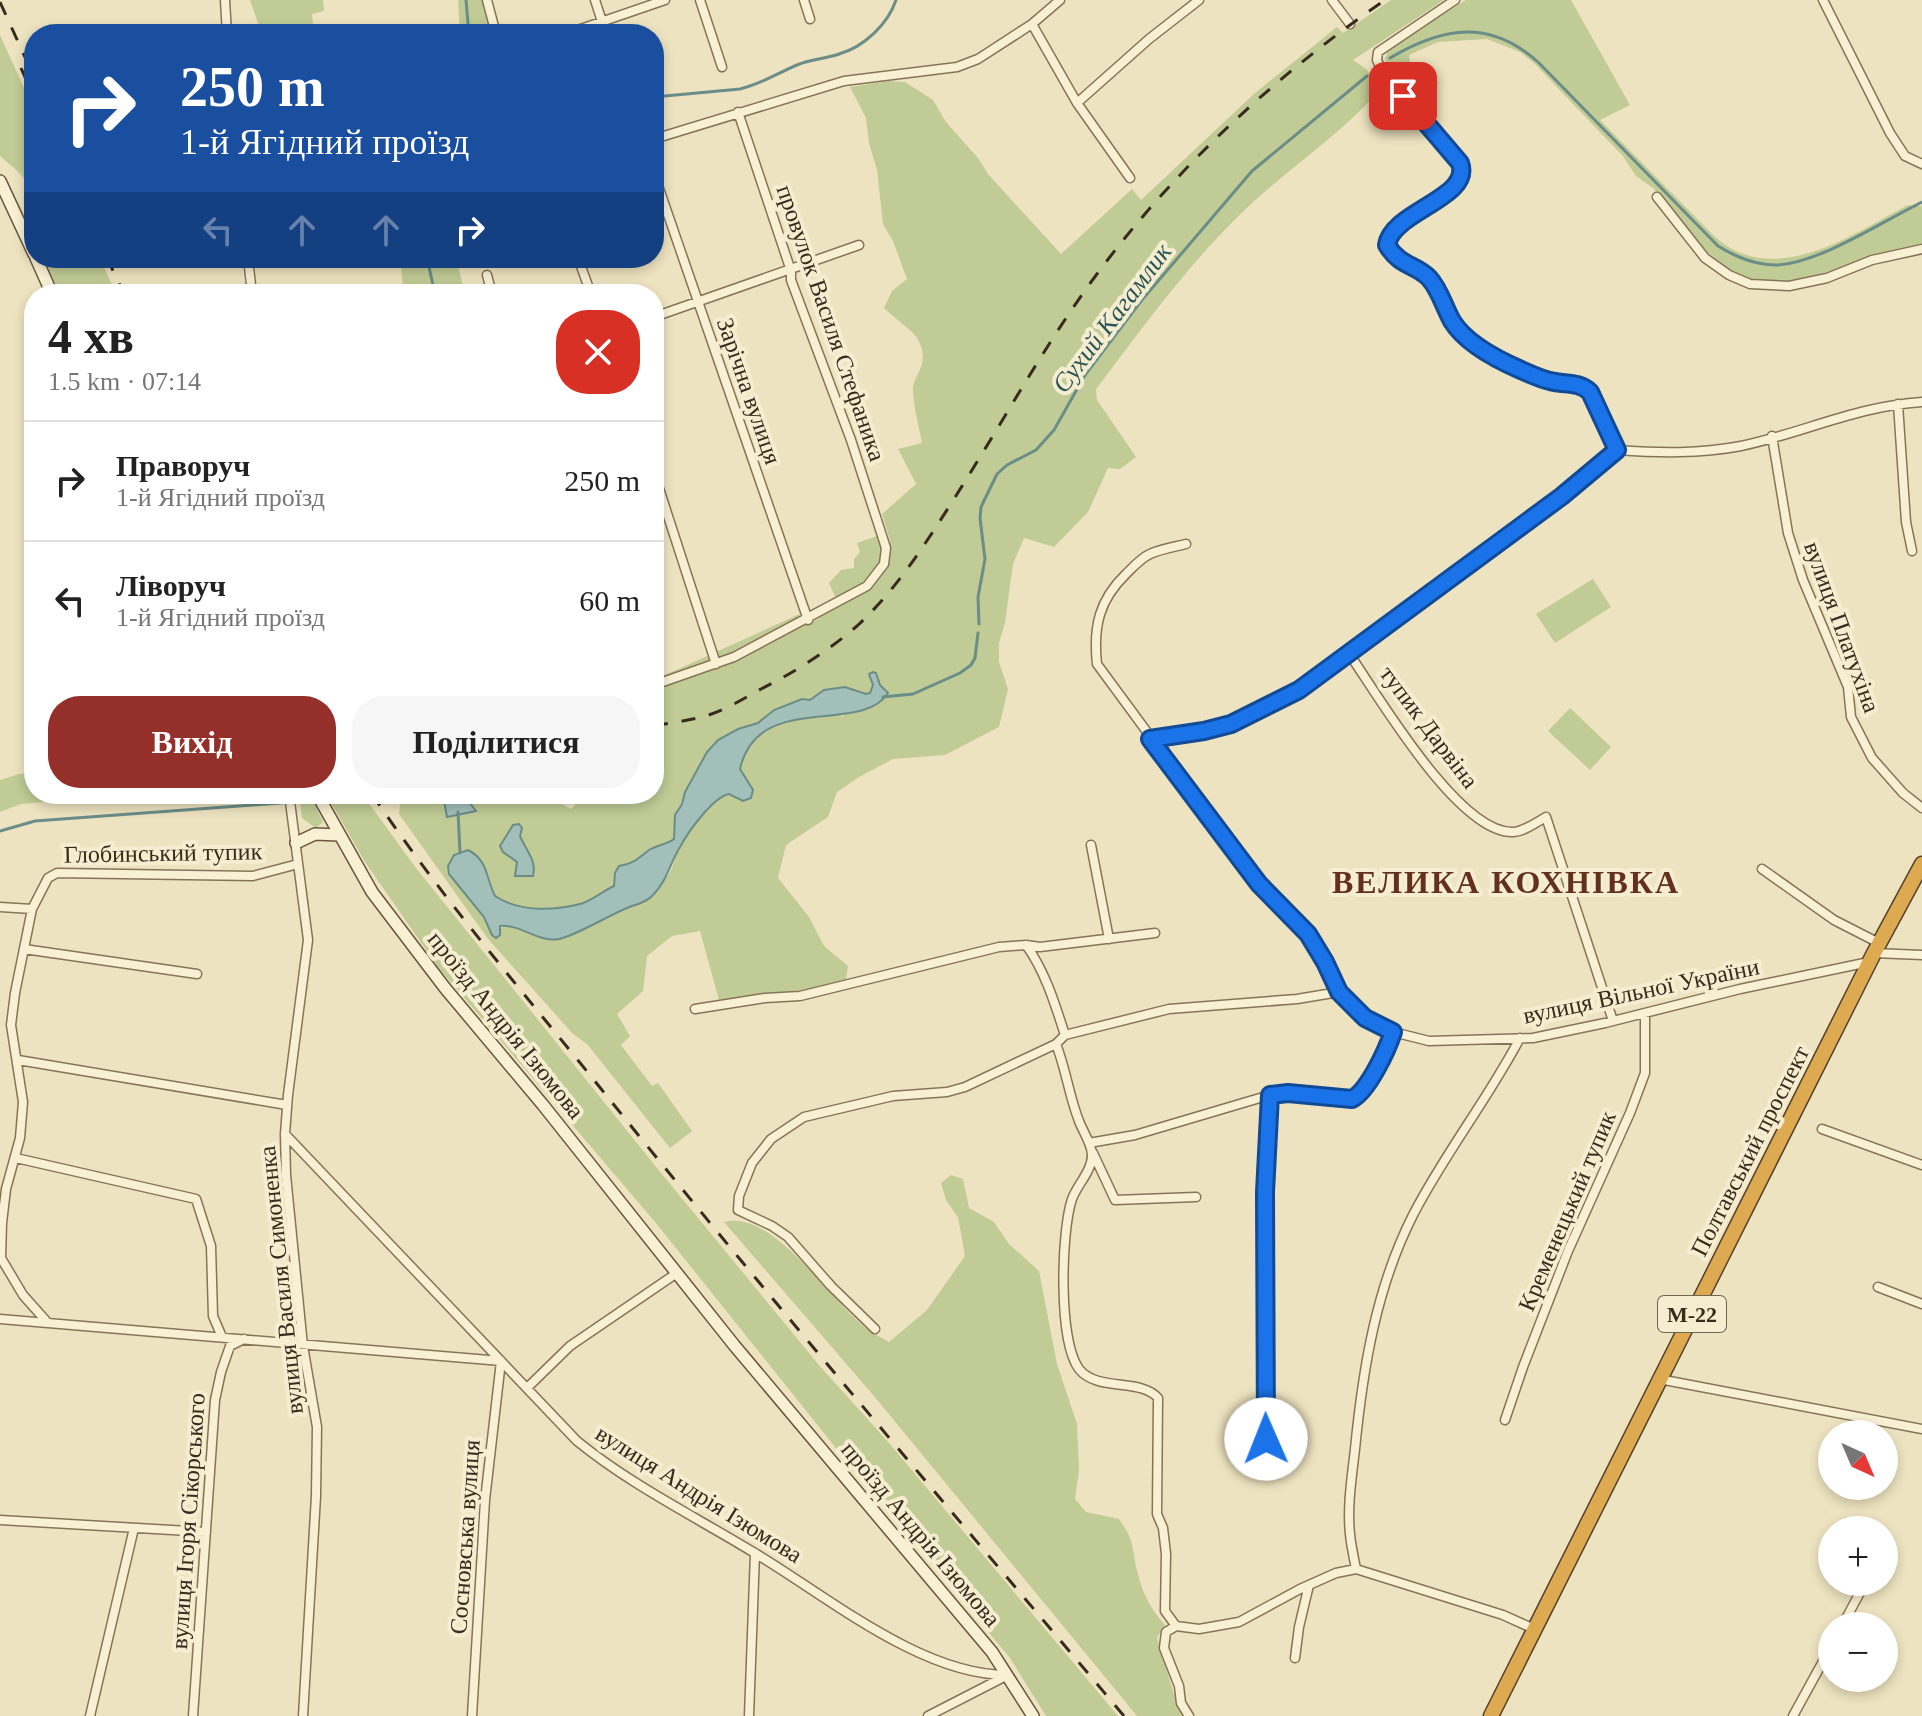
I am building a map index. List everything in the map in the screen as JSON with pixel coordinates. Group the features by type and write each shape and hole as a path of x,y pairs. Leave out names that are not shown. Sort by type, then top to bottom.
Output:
{"highway":[{"name":"Полтавський проспект","path":"1491,1716 1874,953 1922,864"}],"street":[{"path":"225,0 226,24"},
{"path":"487,0 493,24"},
{"path":"595,0 602,22"},
{"path":"596,24 665,0"},
{"path":"700,0 722,67"},
{"path":"804,0 810,19"},
{"path":"664,136 844,81 957,67 978,59 1032,24 1060,0"},
{"path":"1077,103 1149,39 1199,0"},
{"path":"1332,0 1350,24"},
{"path":"1455,0 1378,52 1381,69 1460,163 1463,172 1450,190 1391,232 1387,245 1408,266 1426,275 1436,287 1458,331 1481,348 1520,370 1548,381 1583,386 1590,392 1617,450"},
{"path":"1823,0 1890,133 1905,156 1922,164"},
{"path":"1032,24 1077,103 1130,178"},
{"name":"провулок Василя Стефаника","path":"738,112 791,271 791,280 851,440 886,548 884,564 867,586 808,620"},
{"path":"0,181 24,232"},
{"path":"1657,197 1705,258 1729,275 1750,284 1789,286 1827,278 1872,260 1922,249"},
{"name":"Зарічна вулиця","path":"664,203 808,620"},
{"path":"664,314 859,245"},
{"path":"487,275 489,284"},
{"path":"1150,739 1231,724 1299,690 1562,496 1617,450 1698,453 1744,445 1875,407 1922,402"},
{"path":"1898,404 1906,522 1912,551"},
{"name":"вулиця Платухіна","path":"1772,436 1788,533 1803,580 1848,687 1851,717 1872,758 1903,793 1922,808"},
{"path":"664,504 716,664"},
{"name":"вулиця Вільної України","path":"1186,544 1141,559 1108,593 1097,617 1097,664 1259,884 1308,934 1339,992 1365,1018 1393,1032 1429,1041 1520,1038 1613,1021 1874,953"},
{"path":"664,682 734,657 808,620"},
{"name":"тупик Дарвіна","path":"1350,655 1417,753 1450,793 1478,820 1498,830 1515,833 1546,817 1613,1021"},
{"name":"вулиця Василя Симоненка","path":"290,804 308,940 287,1105 286,1175 303,1346 317,1427 303,1716"},
{"name":"проїзд Андрія Ізюмова","path":"323,804 372,892 403,934 848,1482 992,1652 1033,1716"},
{"path":"296,843 315,834 339,835"},
{"path":"1091,845 1109,939"},
{"name":"Глобинський тупик","path":"32,909 48,878 57,873 253,876 298,864"},
{"path":"1762,869 1874,953 1922,955"},
{"path":"0,907 32,909 11,1025 23,1102 16,1158 6,1189 0,1258 23,1295 47,1322"},
{"path":"695,1009 800,996 999,947 1040,947 1155,933"},
{"path":"1026,945 1056,1005 1065,1035"},
{"path":"24,949 197,974"},
{"path":"875,1329 831,1286 788,1237 772,1226 740,1213 737,1206 752,1163 771,1139 804,1117 893,1096 947,1092 965,1087 1056,1044 1065,1035 1169,1009 1297,999 1339,992"},
{"name":"Кременецький тупик","path":"1505,1420 1568,1251 1645,1073 1645,1013"},
{"path":"1091,1148 1270,1095 1288,1093 1352,1099 1359,1096 1367,1083 1393,1032"},
{"path":"1356,1569 1349,1532 1359,1404 1370,1338 1388,1268 1414,1214 1457,1139 1500,1076 1520,1038"},
{"path":"1056,1044 1078,1119 1115,1200 1196,1197"},
{"path":"18,1060 287,1105"},
{"path":"1266,1439 1265,1192 1270,1095"},
{"path":"1822,1129 1922,1165"},
{"name":"вулиця Андрія Ізюмова","path":"285,1134 592,1453 904,1646 960,1669 987,1675 1008,1675"},
{"path":"1091,1148 1091,1162 1073,1195 1064,1239 1067,1330 1077,1366 1089,1377 1147,1390 1158,1398 1157,1514 1163,1528 1166,1554 1165,1611 1176,1626"},
{"path":"16,1158 196,1199 211,1246 213,1316 222,1337"},
{"path":"527,1388 570,1346 677,1273"},
{"path":"1878,1287 1922,1304"},
{"path":"0,1319 501,1361"},
{"name":"вулиця Ігоря Сікорського","path":"193,1716 215,1400 230,1346 244,1339"},
{"name":"Сосновська вулиця","path":"472,1716 485,1500 501,1361"},
{"path":"1659,1379 1922,1429"},
{"path":"0,1520 206,1532"},
{"path":"90,1716 134,1528"},
{"path":"749,1716 755,1553"},
{"path":"1189,1716 1181,1703 1179,1686 1163,1643 1166,1632 1176,1626 1199,1629 1239,1622 1336,1573 1356,1569 1475,1605 1534,1629"},
{"path":"1295,1658 1309,1585"},
{"path":"1793,1716 1818,1670"},
{"path":"928,1716 1008,1675"}],"green space":[{"path":"250,0 323,0 324,11 312,14 313,24 258,24"},
{"path":"458,0 488,0 491,24 459,24"},
{"path":"1391,0 1444,0 1353,60 1369,72 1379,91 1228,226 1169,294 1096,389 1097,400 1136,457 1120,469 1108,468 1088,512 1054,547 1024,538 1013,564 1005,623 999,643 999,662 1008,689 999,727 945,755 893,759 859,777 837,792 828,817 786,845 778,878 809,917 824,946 848,966 846,979 833,986 719,1000 700,931 672,936 647,956 643,991 617,1014 630,1036 621,1045 652,1086 658,1083 692,1131 670,1148 587,1044 573,1034 488,939 399,814 400,804 450,804 458,813 475,809 471,804 562,804 571,809 575,804 664,804 664,675 802,613 806,623 817,620 837,601 829,583 841,570 854,568 854,559 860,552 857,543 877,536 883,552 889,557 890,540 882,514 916,484 898,449 922,443 913,386 923,355 915,335 884,308 892,291 907,279 883,224 877,170 866,118 850,87 889,81 905,82 933,100 946,122 988,174 1061,254 1132,189 1141,200 1255,93 1337,27 1343,33","holes":["877,673 880,685 843,716 795,719 766,732 746,754 740,770 753,790 743,800 729,794 715,801 680,847 668,875 651,889 563,938 542,937 505,925 492,935 454,855 468,850 488,873 495,896 514,905 547,909 584,903 614,886 619,866 674,839 675,815 707,752 738,729 758,723 774,710 810,700 824,690 845,687 866,695 873,685 869,674","522,828 520,836 531,855 535,875 516,867 517,862 507,856 505,836"]},
{"path":"1466,0 1571,0 1630,105 1600,120 1714,236 1737,251 1762,258 1787,258 1812,252 1908,205 1922,206 1922,246 1790,282 1750,280 1731,272 1706,251 1653,188 1636,176 1623,156 1520,52 1487,39 1438,42 1409,55 1411,69 1441,83 1409,77 1389,66 1385,59 1389,49"},
{"path":"0,35 24,88 24,179 0,156"},
{"path":"48,268 104,268 112,284 55,284"},
{"path":"401,268 458,268 462,284 403,284"},
{"path":"1593,579 1611,607 1555,643 1536,614"},
{"path":"1570,708 1611,747 1590,770 1548,731"},
{"path":"24,774 24,804 0,812 0,780"},
{"path":"300,804 315,804 323,822 316,828 302,818"},
{"path":"332,804 369,804 416,868 657,1168 818,1364 889,1443 1118,1716 1046,1716 1010,1658 847,1462 655,1222 438,967 365,862"},
{"path":"951,1175 963,1179 969,1208 994,1222 1009,1244 1039,1271 1057,1364 1077,1424 1079,1470 1075,1499 1086,1512 1119,1519 1128,1534 1142,1588 1165,1625 1157,1638 1176,1701 1185,1716 1137,1716 874,1396 724,1222 743,1222 762,1229 782,1243 867,1329 889,1342 927,1310 965,1256 958,1217 946,1200 941,1183"}],"water":[{"path":"873,672 888,693 875,705 856,712 788,722 767,730 750,745 740,769 753,790 751,798 743,801 729,794 716,801 695,824 658,890 643,902 559,939 544,938 508,926 500,926 500,935 496,938 484,917 449,874 448,866 454,855 468,850 483,864 495,896 504,901 547,909 588,901 614,886 619,866 674,839 675,815 685,792 707,752 718,740 758,723 774,710 802,699 810,700 824,690 845,687 870,693 873,685 869,674"},
{"path":"445,804 471,804 476,811 447,817"},
{"path":"519,824 522,828 520,836 532,860 533,876 515,876 517,862 500,846 513,825"}],"waterway":[{"name":"Сухий Кагамлик","path":"466,0 468,24"},
{"path":"664,96 740,89 802,63 848,51 881,26 896,0"},
{"name":"Сухий Кагамлик","path":"1390,58 1429,39 1467,32 1503,39 1521,49 1539,63 1718,246 1753,262 1776,265 1811,257 1922,202"},
{"name":"Сухий Кагамлик","path":"979,624 978,597 985,559 981,507 997,474 1007,465 1036,450 1054,430 1085,375 1141,301 1252,171 1367,76"},
{"name":"Сухий Кагамлик","path":"429,268 433,284"},
{"name":"Сухий Кагамлик","path":"883,697 913,694 960,673 975,658 978,633"},
{"path":"0,831 35,821 266,804"},
{"name":"Сухий Кагамлик","path":"458,812 460,853"}],"railway":[{"path":"664,724 717,712 786,676 846,635 871,612 920,551 1057,332 1125,238 1192,162 1228,127 1304,60 1385,0"},
{"path":"0,2 24,55"},
{"path":"21,68 24,75"},
{"path":"112,268 119,284"},
{"path":"379,804 513,981 666,1169 1124,1716"}],"district":[{"name":"ВЕЛИКА КОХНІВКА","path":"1506,882"}],"route":[{"path":"1266,1439 1265,1192 1270,1095 1288,1093 1352,1099 1359,1096 1393,1032 1365,1018 1339,992 1308,934 1259,884 1150,739 1231,724 1299,690 1562,496 1617,450 1590,392 1583,386 1548,381 1520,370 1481,348 1458,331 1436,287 1426,275 1408,266 1387,245 1391,232 1450,190 1463,172 1460,163 1403,96"}]}
